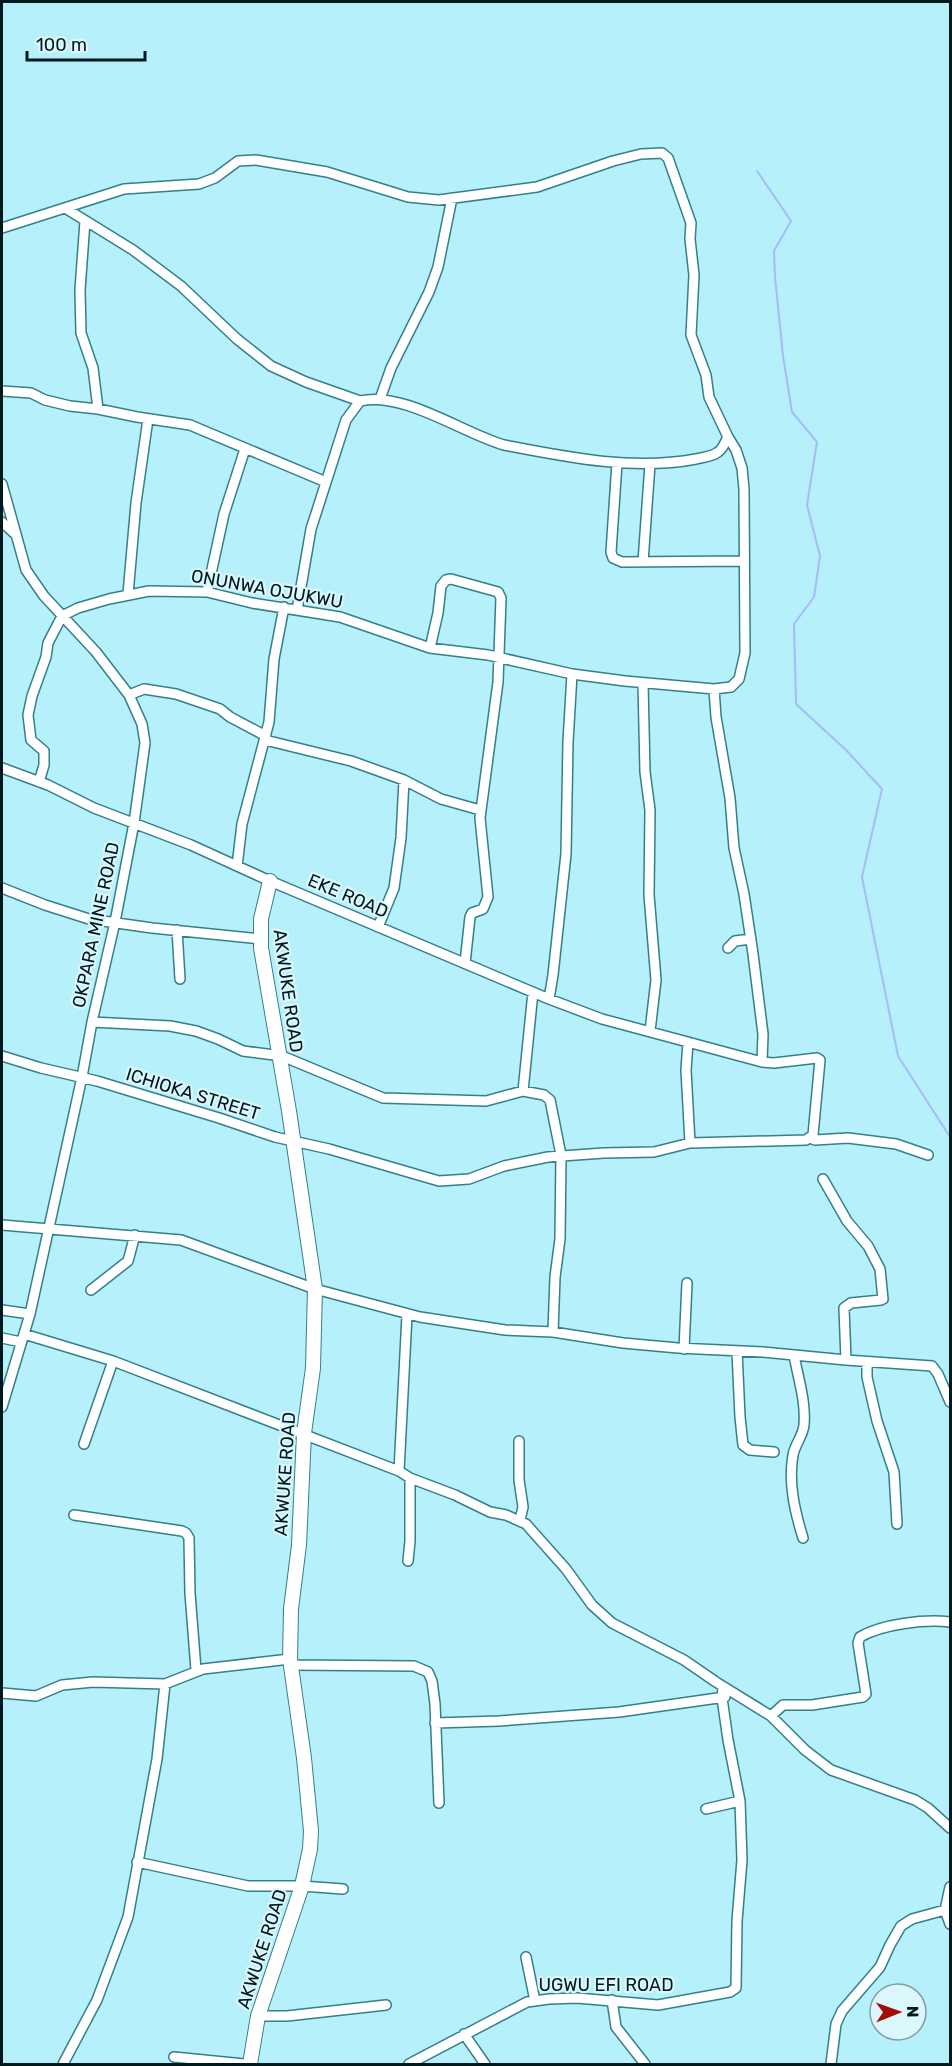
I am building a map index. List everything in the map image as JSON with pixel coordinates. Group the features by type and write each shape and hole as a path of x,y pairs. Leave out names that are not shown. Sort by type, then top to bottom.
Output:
{"main road":[{"name":"AKWUKE ROAD","path":"250,2064 258,2016 302,1886 311,1831 291,1662 291,1609 299,1545 304,1433 314,1368 315,1289 294,1142 260,939 261,919 270,881"}],"street":[{"path":"2,228 109,192 209,182 234,163 246,160 327,172 428,201 537,187 632,156 655,152 667,156 691,223 690,240 694,275 691,335 706,375 709,397 736,450 742,468 746,640 739,679 731,687 714,689 716,717 730,798 734,848 751,939 763,1034 762,1062"},
{"path":"380,399 391,368 429,292 438,267 452,198"},
{"path":"65,208 133,250 181,286 237,339 271,366 306,382 360,401 380,399 430,414 495,442 525,449 617,463 683,462 713,455 721,449 728,437"},
{"path":"85,221 80,290 81,333 93,368 98,409"},
{"path":"2,391 31,393 54,403 190,425 326,482"},
{"path":"297,610 311,529 346,420 360,401"},
{"path":"128,594 136,503 148,419"},
{"path":"207,592 224,514 245,449"},
{"path":"617,463 612,556 615,560 622,562 744,561"},
{"path":"643,562 650,464"},
{"name":"OKPARA MINE ROAD","path":"2,484 14,533 28,575 62,616 91,645 129,695 140,717 144,737 134,823 82,1077 30,1314 2,1407"},
{"path":"2,522 14,533"},
{"path":"430,648 441,586 446,580 451,579 498,592 501,598 496,704 480,810 488,897 483,909 471,915 465,963"},
{"name":"ONUNWA OJUKWU","path":"62,616 128,594 165,590 207,592 252,603 352,620 430,648 498,657 572,674 714,689"},
{"path":"237,866 242,824 269,722 274,660 284,607"},
{"path":"39,782 44,765 44,751 31,740 28,715 32,696 46,657 48,643 62,616"},
{"path":"549,999 567,855 568,742 572,674"},
{"path":"643,683 645,765 650,810 649,895 656,980 650,1031"},
{"path":"129,695 144,689 176,694 220,709 266,738 351,761 404,780 441,799 480,810"},
{"name":"EKE ROAD","path":"2,768 58,789 94,808 191,845 532,993 602,1019 762,1062 774,1063 817,1058 820,1060 814,1128 810,1138"},
{"path":"378,927 394,888 401,838 404,780"},
{"path":"2,888 78,915 152,928 260,939"},
{"path":"177,930 180,979"},
{"path":"728,948 735,941 751,939"},
{"path":"523,1091 532,993"},
{"path":"92,1022 178,1027 208,1034 243,1051 279,1055 383,1098 486,1101 523,1091 544,1095 550,1100 561,1155 560,1239 555,1277 553,1332"},
{"path":"688,1042 686,1070 690,1143"},
{"name":"ICHIOKA STREET","path":"2,1056 82,1077 294,1142 329,1149 429,1179 447,1182 469,1179 495,1168 524,1161 561,1155 654,1152 690,1143 795,1142 810,1138 815,1140 848,1138 896,1144 928,1155"},
{"path":"823,1179 847,1221 868,1246 880,1269 883,1283 883,1299 851,1303 844,1308 846,1360"},
{"path":"2,1225 181,1240 315,1289 407,1315 505,1330 553,1332 623,1343 684,1349 737,1350 932,1366 951,1402"},
{"path":"91,1290 128,1261 135,1235"},
{"path":"684,1349 687,1283"},
{"path":"2,1310 30,1314"},
{"path":"399,1471 407,1315"},
{"path":"2,1338 22,1338 113,1361 399,1471 410,1478 455,1495 490,1512 520,1520 537,1535 602,1615 620,1627 684,1660 771,1716 805,1750 831,1770 915,1800 951,1828"},
{"path":"737,1350 743,1445 750,1450 774,1452"},
{"path":"794,1355 804,1416 802,1435 793,1453 792,1484 794,1504 803,1538"},
{"path":"84,1444 113,1361"},
{"path":"867,1362 867,1377 877,1420 894,1472 897,1524"},
{"path":"519,1441 519,1478 523,1507 520,1520"},
{"path":"408,1561 410,1478"},
{"path":"74,1515 186,1533 189,1538 190,1593 196,1670"},
{"path":"771,1716 783,1705 812,1705 863,1697 866,1694 858,1643 860,1636 884,1628 911,1623 951,1622"},
{"path":"2,1693 36,1696 58,1686 93,1683 165,1684 196,1670 291,1662 422,1668 428,1672 432,1682 435,1704 439,1803"},
{"path":"63,2064 97,2000 128,1917 157,1759 165,1684"},
{"path":"706,1809 740,1801 729,1752 722,1698 723,1687"},
{"path":"435,1723 500,1721 619,1712 736,1695"},
{"name":"UGWU EFI ROAD","path":"409,2064 519,2006 535,2001 577,1998 658,2006 730,1992 736,1988 737,1921 742,1860 740,1801"},
{"path":"137,1862 248,1886 343,1889"},
{"path":"951,1887 945,1910 951,1924"},
{"path":"831,2064 835,2030 842,2011 880,1967 902,1926 912,1919 945,1910"},
{"path":"526,1957 535,2001"},
{"path":"612,2000 616,2027 645,2064"},
{"path":"258,2016 287,2016 386,2005"},
{"path":"464,2034 485,2064"},
{"path":"174,2056 244,2064"}],"waterway":[{"path":"757,171 791,221 774,251 783,356 792,412 817,442 807,505 820,556 814,597 794,624 796,704 846,750 882,789 862,877 898,1056 950,1137"}]}
